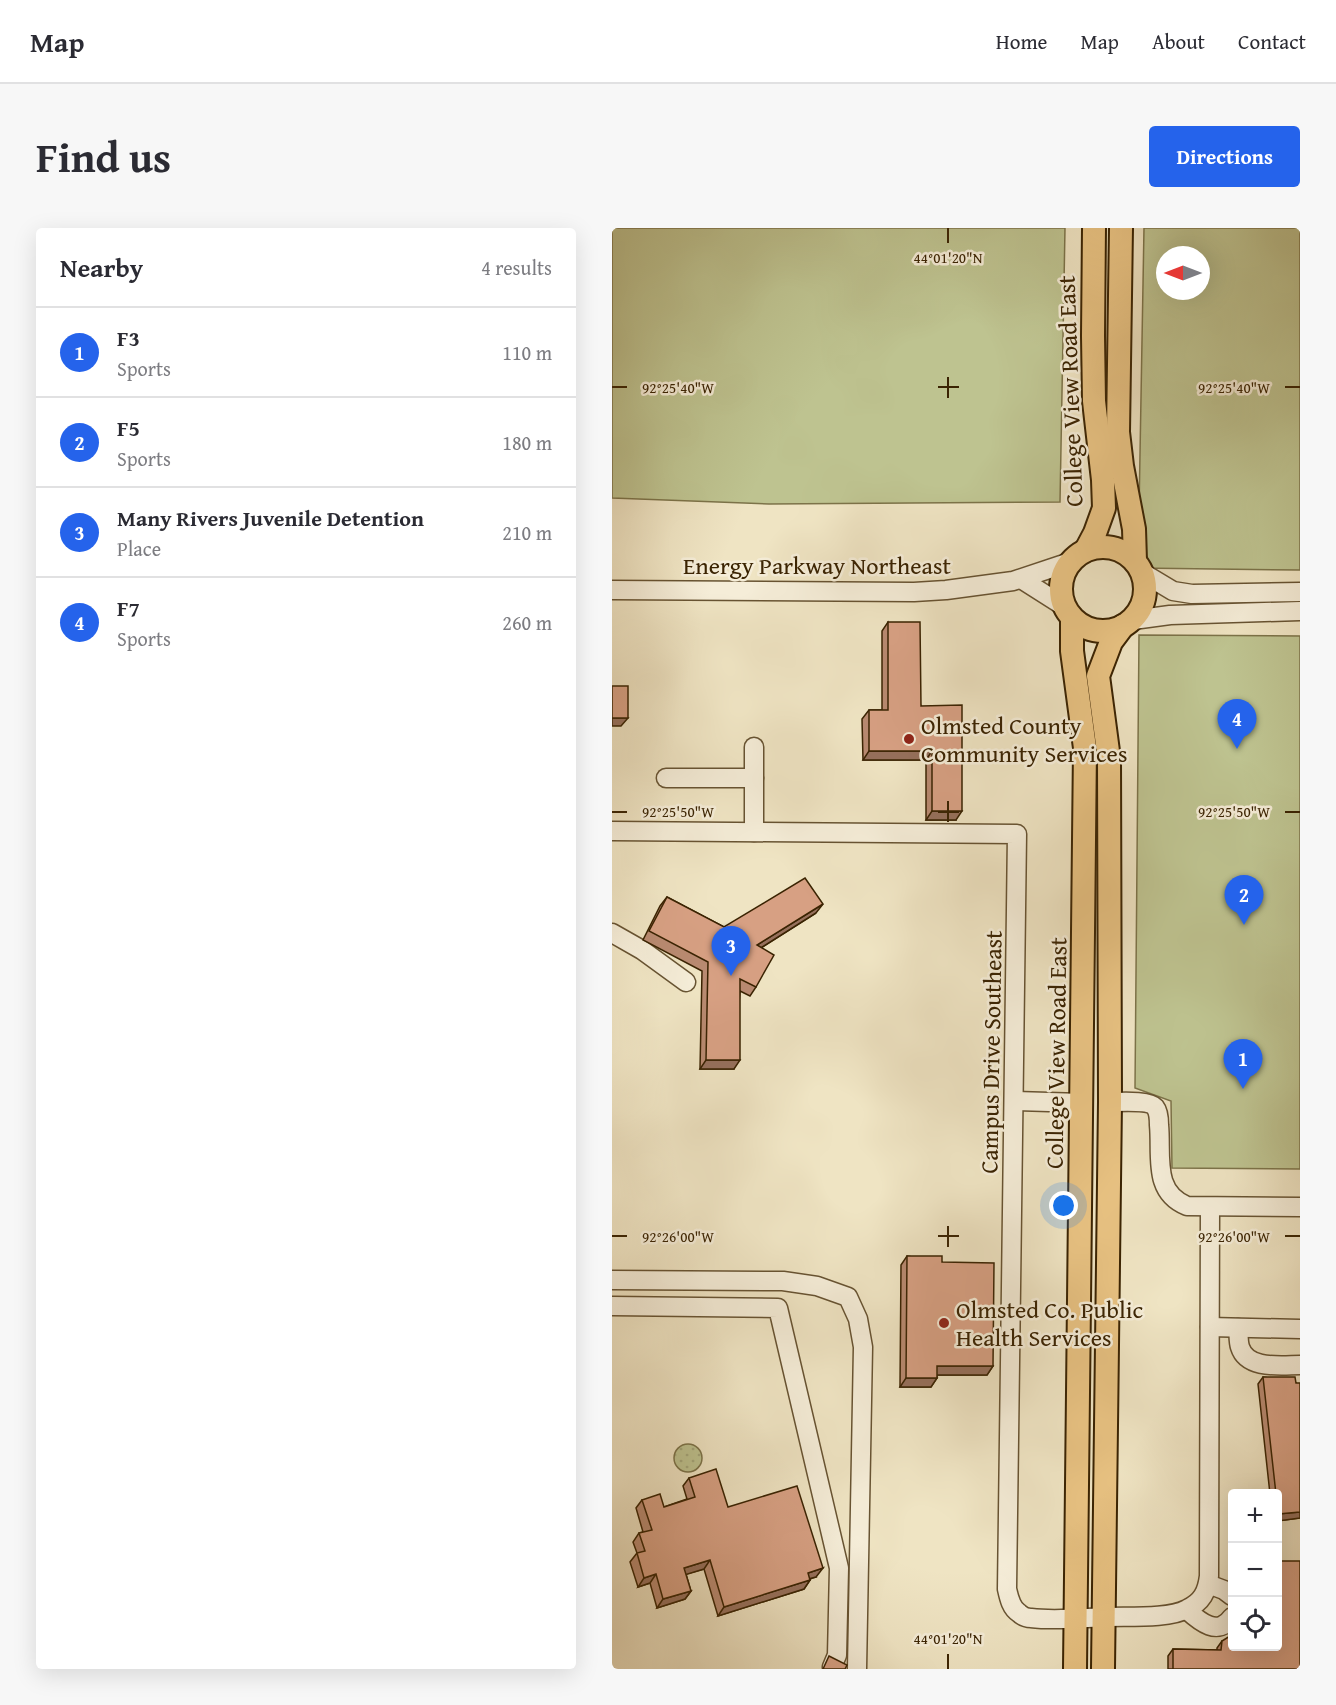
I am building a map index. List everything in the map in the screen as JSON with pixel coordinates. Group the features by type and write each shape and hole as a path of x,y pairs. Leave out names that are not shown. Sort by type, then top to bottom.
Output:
{"main road":[{"name":"College View Road East","path":"1078,556 1095,533 1104,508 1094,402 1094,228"},
{"name":"College View Road East","path":"1121,228 1118,432 1139,567"},
{"path":"1104,1669 1110,1102 1109,759 1098,676 1111,642 1140,610 1145,598 1145,586 1139,567 1125,552 1112,547 1099,546 1078,556 1062,576 1060,592 1068,613 1079,624 1096,631 1115,630 1128,623"},
{"name":"College View Road East","path":"1068,613 1085,748 1075,1669"}],"street":[{"name":"Energy Parkway Northeast","path":"612,590 914,592 946,590 1021,579 1078,556"},
{"path":"1139,567 1173,591 1192,594 1300,592"},
{"path":"1021,579 1068,613"},
{"path":"1128,623 1170,615 1300,611"},
{"path":"753,747 754,832"},
{"path":"666,778 754,778"},
{"name":"Campus Drive Southeast","path":"612,831 1017,834 1007,1589 1009,1599 1018,1613 1028,1618 1076,1619 1171,1614 1187,1610"},
{"path":"612,933 642,950 686,982"},
{"path":"1014,1101 1082,1102"},
{"path":"1110,1102 1148,1103 1156,1108 1159,1115 1160,1172 1172,1197 1179,1203 1187,1206 1210,1207 1300,1207"},
{"path":"1210,1207 1209,1576 1207,1590 1200,1600 1187,1610 1210,1626 1228,1623"},
{"path":"612,1280 783,1281 817,1287 848,1297 858,1319 863,1347 857,1669"},
{"path":"612,1306 778,1308 839,1568 837,1655 832,1667"},
{"path":"1210,1328 1300,1329"},
{"path":"1238,1328 1240,1348 1246,1357 1256,1363 1300,1365"},
{"path":"1208,1584 1228,1593"}],"green space":[{"path":"612,228 1065,228 1060,502 769,504 612,498"},
{"path":"1144,228 1300,228 1300,570 1138,568"},
{"path":"1139,635 1300,636 1300,1169 1172,1168 1171,1101 1135,1088"},
{"path":"688,1444 698,1448 702,1458 698,1468 688,1472 678,1468 674,1458 678,1448"}],"building":[{"name":"Olmsted County Community Services","path":"888,622 920,622 921,706 962,705 962,811 932,811 932,751 869,751 869,710 888,710"},
{"path":"612,686 628,686 628,718 612,718"},
{"path":"805,878 823,904 757,945 774,955 756,987 740,979 740,1060 706,1060 708,962 649,931 667,897 724,927"},
{"name":"Olmsted Co. Public Health Services","path":"907,1256 942,1256 942,1262 994,1263 993,1366 937,1366 937,1378 906,1378"},
{"path":"1263,1377 1295,1377 1296,1383 1300,1383 1300,1512 1282,1514 1282,1489 1275,1489"},
{"path":"716,1469 728,1507 797,1486 823,1568 808,1573 810,1580 724,1607 710,1560 684,1568 691,1591 663,1599 656,1574 644,1578 637,1553 645,1551 639,1533 652,1530 642,1500 660,1494 664,1507 695,1497 689,1478"},
{"path":"1282,1561 1300,1561 1300,1669 1173,1669 1173,1649 1221,1650 1222,1641 1228,1637 1228,1651 1282,1651"},
{"path":"829,1656 847,1665 845,1669 823,1669"}],"place":[{"name":"Olmsted County Community Services","path":"909,739"},
{"name":"F7","path":"1237,749"},
{"name":"F5","path":"1244,925"},
{"name":"Many Rivers Juvenile Detention","path":"731,976"},
{"name":"F3","path":"1243,1089"},
{"name":"Olmsted Co. Public Health Services","path":"944,1323"}]}
